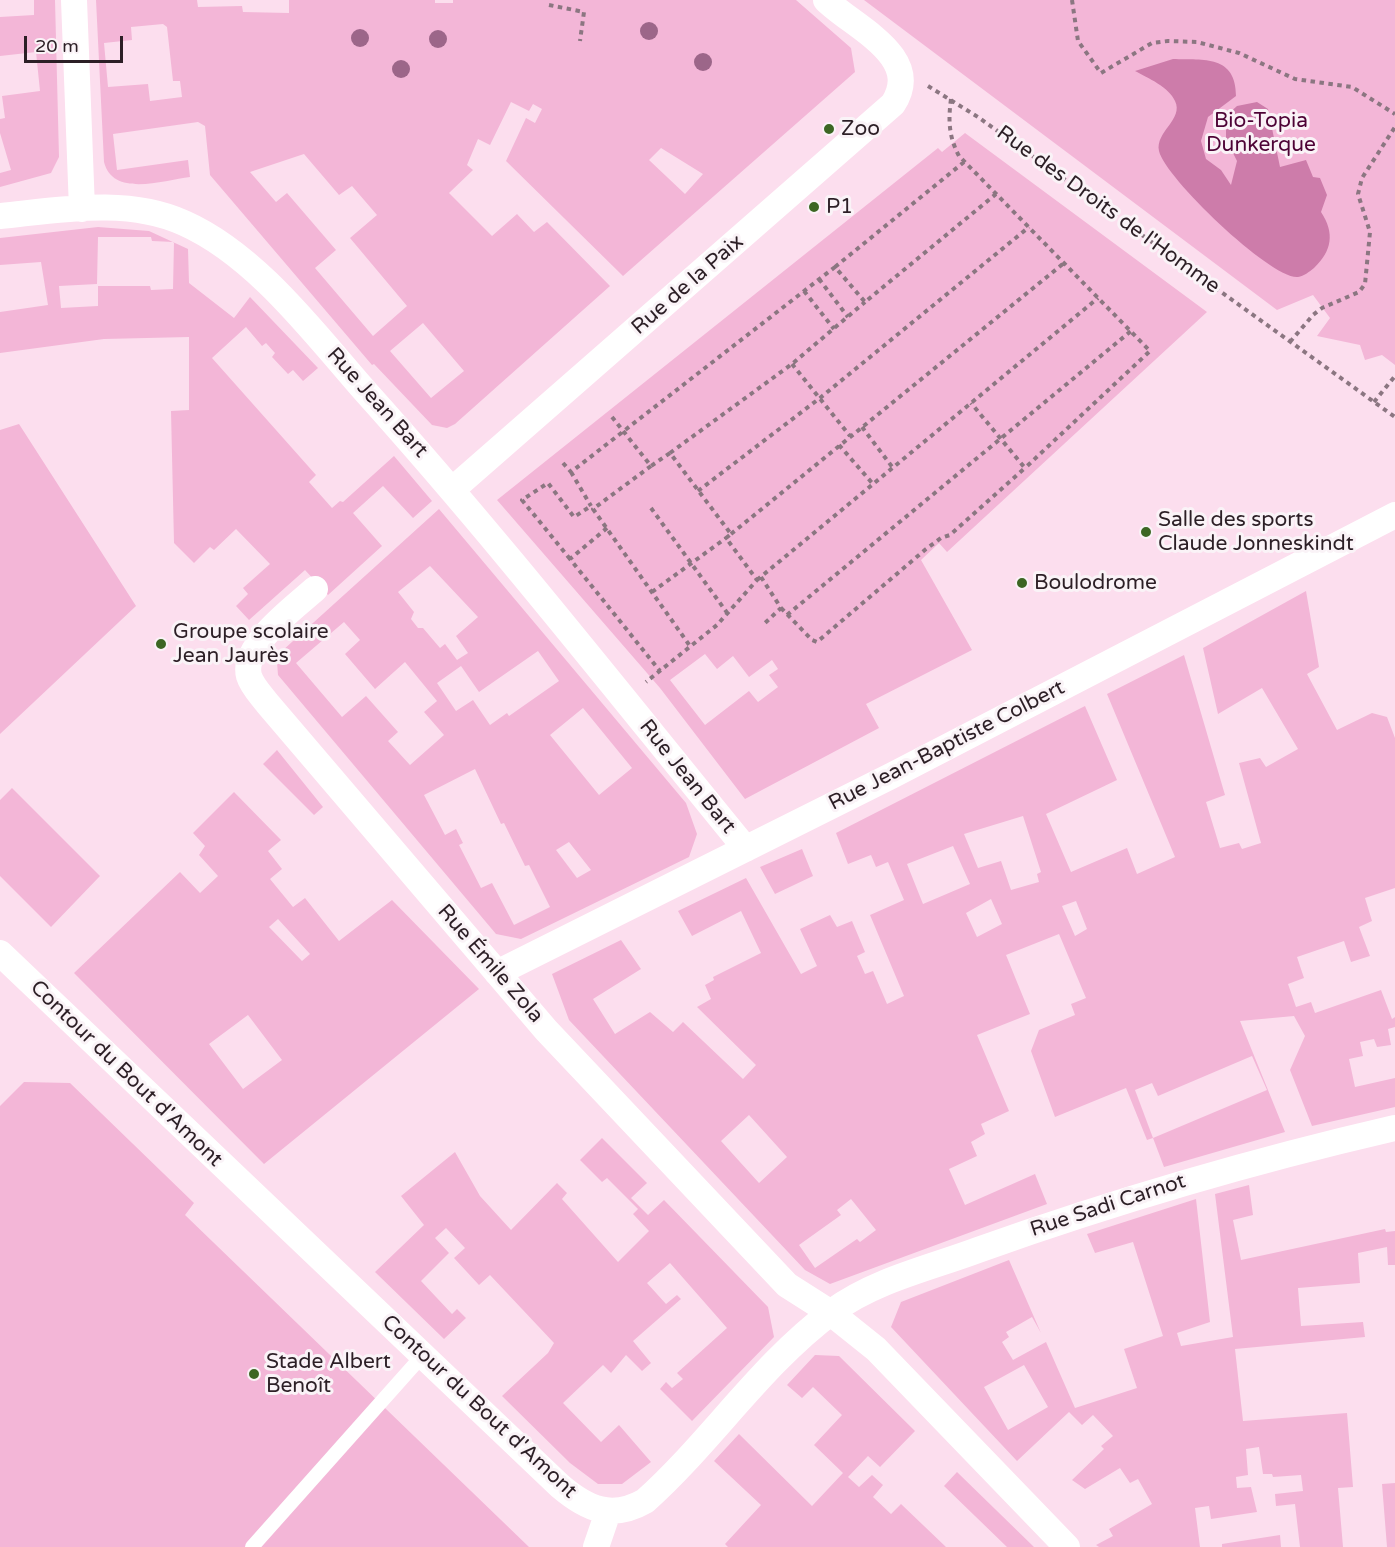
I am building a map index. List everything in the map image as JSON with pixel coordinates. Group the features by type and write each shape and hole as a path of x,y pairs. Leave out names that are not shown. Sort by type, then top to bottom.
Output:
{"street":[{"path":"74,0 82,209"},
{"path":"826,0 891,53 900,70"},
{"name":"Rue de la Paix","path":"453,489 888,110 899,93 900,70"},
{"name":"Rue Jean Bart","path":"0,216 82,209 133,210 182,221 243,262 324,344 453,489 746,849"},
{"name":"Rue Jean-Baptiste Colbert","path":"497,973 746,849 1395,514"},
{"name":"Rue Émile Zola","path":"315,589 255,646 249,662 249,677 267,703 573,1060 787,1286 831,1313"},
{"name":"Contour du Bout d'Amont","path":"0,953 571,1495 588,1506 608,1512"},
{"name":"Rue Sadi Carnot","path":"831,1313 853,1297 881,1285 1119,1201 1251,1162 1395,1128"},
{"path":"596,1547 608,1512 628,1509 645,1501 787,1352 831,1313 876,1349 1067,1547"}],"lane":[{"path":"252,1547 423,1355"}],"path":[{"path":"1072,0 1078,41 1101,73 1152,43 1168,40 1197,42 1239,53 1295,79 1352,87 1395,114"},
{"path":"549,5 584,12 580,41"},
{"name":"Rue des Droits de l'Homme","path":"900,70 951,99 1395,417"},
{"path":"726,538 787,615 812,640 817,642 926,549 941,537 950,535 1150,351 964,162 952,144 948,121 951,99"},
{"path":"1290,342 1317,312 1359,292 1365,284 1371,232 1358,194 1362,178 1395,127"},
{"path":"571,472 835,267 964,162"},
{"path":"660,671 522,500 548,483 574,517 592,507 792,364 996,194"},
{"path":"698,491 820,398 1029,227"},
{"path":"652,592 726,538 1064,263"},
{"path":"835,267 865,302"},
{"path":"819,279 848,317"},
{"path":"804,291 834,329"},
{"path":"624,699 728,614 759,579 1098,298"},
{"path":"787,615 1131,331"},
{"path":"792,364 850,436"},
{"path":"1374,402 1395,376"},
{"path":"971,403 1025,468"},
{"path":"612,417 651,466"},
{"path":"862,427 893,468"},
{"path":"839,445 873,484"},
{"path":"670,453 731,534"},
{"path":"563,463 690,646"},
{"path":"651,508 728,614"},
{"path":"570,559 607,528"},
{"path":"765,623 781,608"}],"green space":[{"path":"34,0 55,0 59,157 51,173 0,187 0,173 11,170 0,133 0,119 5,118 2,96 40,91 36,52 0,56 0,17 34,15"},
{"path":"96,0 197,0 198,7 242,6 243,12 289,13 289,0 435,0 435,3 453,3 453,0 796,0 851,48 855,72 623,276 506,161 526,118 535,123 542,109 533,104 529,111 511,102 490,145 478,139 467,165 473,170 449,193 492,236 517,214 534,232 547,222 610,286 455,424 447,428 432,425 374,364 372,365 210,175 205,126 198,122 113,134 117,170 188,160 190,177 154,183 128,183 118,180 109,173 104,162","holes":["163,24 167,27 173,81 180,81 182,97 150,101 148,84 108,87 104,43 132,40 131,27","661,148 703,174 685,194 649,160","304,154 339,195 352,186 377,215 350,238 407,306 373,336 315,268 336,250 287,193 276,202 250,172","423,323 464,371 431,398 390,351"]},
{"name":"Bio-Topia Dunkerque","path":"864,0 1395,0 1395,365 1382,355 1365,360 1360,345 1317,336 1330,318 1313,295 1277,310"},
{"path":"965,133 1207,312 947,552 939,543 921,560 972,650 866,704 879,728 745,799 660,688 497,500 938,148 942,152","holes":["705,654 717,669 733,656 749,677 772,660 778,669 769,675 778,687 758,702 749,691 705,725 670,680"]},
{"path":"98,227 149,231 173,242 152,241 151,237 98,237 97,284 59,286 61,308 98,306 98,286 150,286 151,290 173,289 174,243 188,249 189,283 234,318 250,297 318,368 303,381 293,370 288,374 272,357 275,353 266,343 262,346 246,327 212,358 316,475 309,482 332,508 340,501 343,502 394,456 432,501 413,518 383,486 353,513 382,546 328,595 305,570 249,620 236,606 248,594 243,588 270,564 236,529 214,550 210,547 194,563 174,543 171,411 189,410 189,337 104,339 0,353 0,312 48,305 41,262 0,265 0,238"},
{"path":"19,424 136,606 0,734 0,430"},
{"path":"439,509 686,803 697,834 689,857 521,939 496,934 278,675 277,662 282,651","holes":["430,566 478,617 456,636 468,653 457,660 445,644 440,648 423,628 418,628 411,619 414,612 398,592","344,622 360,640 345,654 375,689 405,662 437,701 424,712 444,735 410,765 388,741 398,732 366,696 342,717 296,663","538,651 559,681 509,716 507,713 490,725 473,700 456,711 437,683 461,666 479,692","583,708 632,768 599,795 550,735","475,769 501,824 504,823 525,866 529,865 550,907 514,925 492,883 481,888 459,845 463,843 456,829 445,835 424,795","569,842 591,870 577,878 556,850"]},
{"path":"1306,591 1319,667 1307,674 1337,730 1372,713 1387,717 1395,738 1395,888 1365,898 1372,921 1359,927 1370,956 1351,962 1344,941 1297,957 1304,978 1288,984 1296,1007 1311,1002 1315,1013 1381,990 1392,1019 1395,1017 1395,1027 1388,1029 1391,1045 1377,1047 1374,1039 1360,1042 1363,1056 1349,1059 1355,1087 1395,1078 1395,1107 1312,1126 1290,1070 1305,1036 1294,1016 1240,1021 1285,1132 1164,1167 1153,1138 1147,1140 1126,1088 1055,1117 1031,1051 1039,1030 1075,1015 1071,1004 1086,998 1059,934 1006,955 1030,1014 977,1035 1009,1111 981,1124 985,1134 971,1142 977,1156 949,1169 965,1205 1035,1174 1047,1204 830,1284 805,1270 569,1020 552,974 621,940 641,969 593,999 615,1034 650,1012 673,1032 683,1022 743,1079 756,1065 697,1007 711,999 705,985 714,980 713,977 761,953 741,911 692,936 678,911 746,878 801,974 817,966 800,929 830,915 837,927 852,921 865,952 857,956 865,974 873,971 887,1004 904,996 870,915 904,900 888,862 876,867 871,855 848,864 836,833 1085,706 1117,780 1046,814 1071,872 1127,848 1137,874 1175,857 1107,694 1184,655 1225,795 1206,802 1220,848 1239,843 1242,849 1261,843 1239,763 1260,758 1266,767 1298,749 1262,688 1218,714 1203,648","holes":["1023,816 1041,872 1037,874 1039,882 1011,890 1001,861 978,868 964,834","953,846 970,884 923,904 907,864","991,899 1002,924 977,937 966,913","1076,901 1087,929 1075,936 1062,906","1252,1056 1267,1090 1153,1138 1135,1090 1152,1083 1158,1096","749,1115 787,1157 759,1183 721,1141","851,1199 876,1230 860,1242 857,1239 815,1268 799,1245 841,1215 837,1210"]},
{"path":"277,750 323,807 314,815 263,764"},
{"path":"12,788 100,876 51,927 0,876 0,800"},
{"path":"234,792 281,840 268,851 282,869 270,879 293,907 305,898 339,941 392,900 479,989 264,1164 74,973 180,872 200,893 218,876 199,855 205,846 193,833","holes":["278,919 310,954 302,961 269,927","248,1015 282,1060 243,1089 209,1044"]},
{"path":"802,849 813,876 775,894 760,867"},
{"name":"Stade Albert Benoît","path":"24,1082 70,1083 194,1203 185,1215 529,1547 0,1547 0,1106"},
{"path":"602,1138 647,1183 631,1198 648,1215 664,1200 768,1307 774,1337 692,1421 660,1389 666,1382 672,1388 683,1379 677,1373 727,1328 670,1263 647,1283 666,1304 677,1295 681,1299 633,1341 651,1363 642,1371 626,1355 611,1373 603,1365 563,1403 601,1442 619,1425 651,1462 622,1484 598,1484 570,1463 502,1396 548,1353 554,1343 490,1275 479,1285 454,1258 465,1248 446,1228 435,1238 449,1253 421,1281 452,1314 457,1309 466,1318 444,1339 375,1272 424,1225 401,1196 455,1152 480,1196 511,1230 557,1183 567,1193 562,1199 618,1262 649,1231 633,1214 638,1209 607,1178 602,1182 580,1160"},
{"path":"1249,1185 1253,1215 1233,1220 1241,1260 1385,1229 1386,1232 1395,1231 1395,1265 1388,1265 1387,1247 1358,1253 1360,1283 1298,1288 1301,1326 1363,1322 1365,1337 1235,1349 1243,1421 1347,1413 1353,1487 1338,1488 1343,1547 1300,1547 1295,1504 1276,1506 1275,1494 1303,1491 1301,1475 1273,1477 1272,1474 1263,1474 1259,1447 1246,1449 1248,1475 1236,1477 1237,1488 1251,1487 1257,1512 1211,1519 1209,1506 1195,1508 1200,1547 1099,1547 1096,1545 1113,1536 1109,1529 1152,1504 1138,1479 1130,1483 1120,1468 1085,1489 1072,1480 1104,1449 1101,1446 1113,1436 1093,1415 1082,1425 1069,1412 1017,1461 891,1327 901,1302 1009,1260 1041,1333 1032,1317 1006,1332 1009,1337 1002,1342 1013,1360 1046,1342 1075,1408 1137,1388 1124,1349 1163,1336 1133,1242 1095,1253 1087,1234 1196,1199 1210,1322 1177,1333 1181,1346 1233,1337 1215,1194","holes":["1024,1365 1048,1407 1008,1430 984,1387"]},
{"path":"815,1355 839,1356 915,1431 880,1467 868,1456 848,1477 859,1487 872,1475 883,1485 873,1497 891,1514 901,1504 946,1547 728,1547 725,1544 761,1505 714,1461 739,1434 812,1506 843,1473 814,1445 842,1415 813,1387 802,1398 787,1385"},
{"path":"957,1472 1034,1547 1007,1547 944,1486"},
{"path":"1395,1483 1395,1547 1387,1547 1382,1484"},
{"path":"1280,1535 1281,1547 1222,1547 1222,1544"}],"shaded area":[{"path":"1173,59 1207,60 1224,67 1231,73 1236,96 1208,117 1201,141 1206,159 1221,170 1231,185 1237,161 1226,139 1226,116 1237,106 1257,102 1268,109 1280,167 1306,160 1313,177 1320,178 1327,195 1321,212 1328,227 1330,242 1320,262 1306,274 1298,277 1285,274 1244,246 1199,204 1166,164 1159,151 1159,144 1176,114 1175,101 1163,87 1135,71"}],"place":[{"name":"Zoo","path":"829,129"},
{"name":"P1","path":"814,207"},
{"name":"Salle des sports Claude Jonneskindt","path":"1146,532"},
{"name":"Boulodrome","path":"1022,583"},
{"name":"Groupe scolaire Jean Jaurès","path":"161,644"},
{"name":"Stade Albert Benoît","path":"254,1374"}]}
